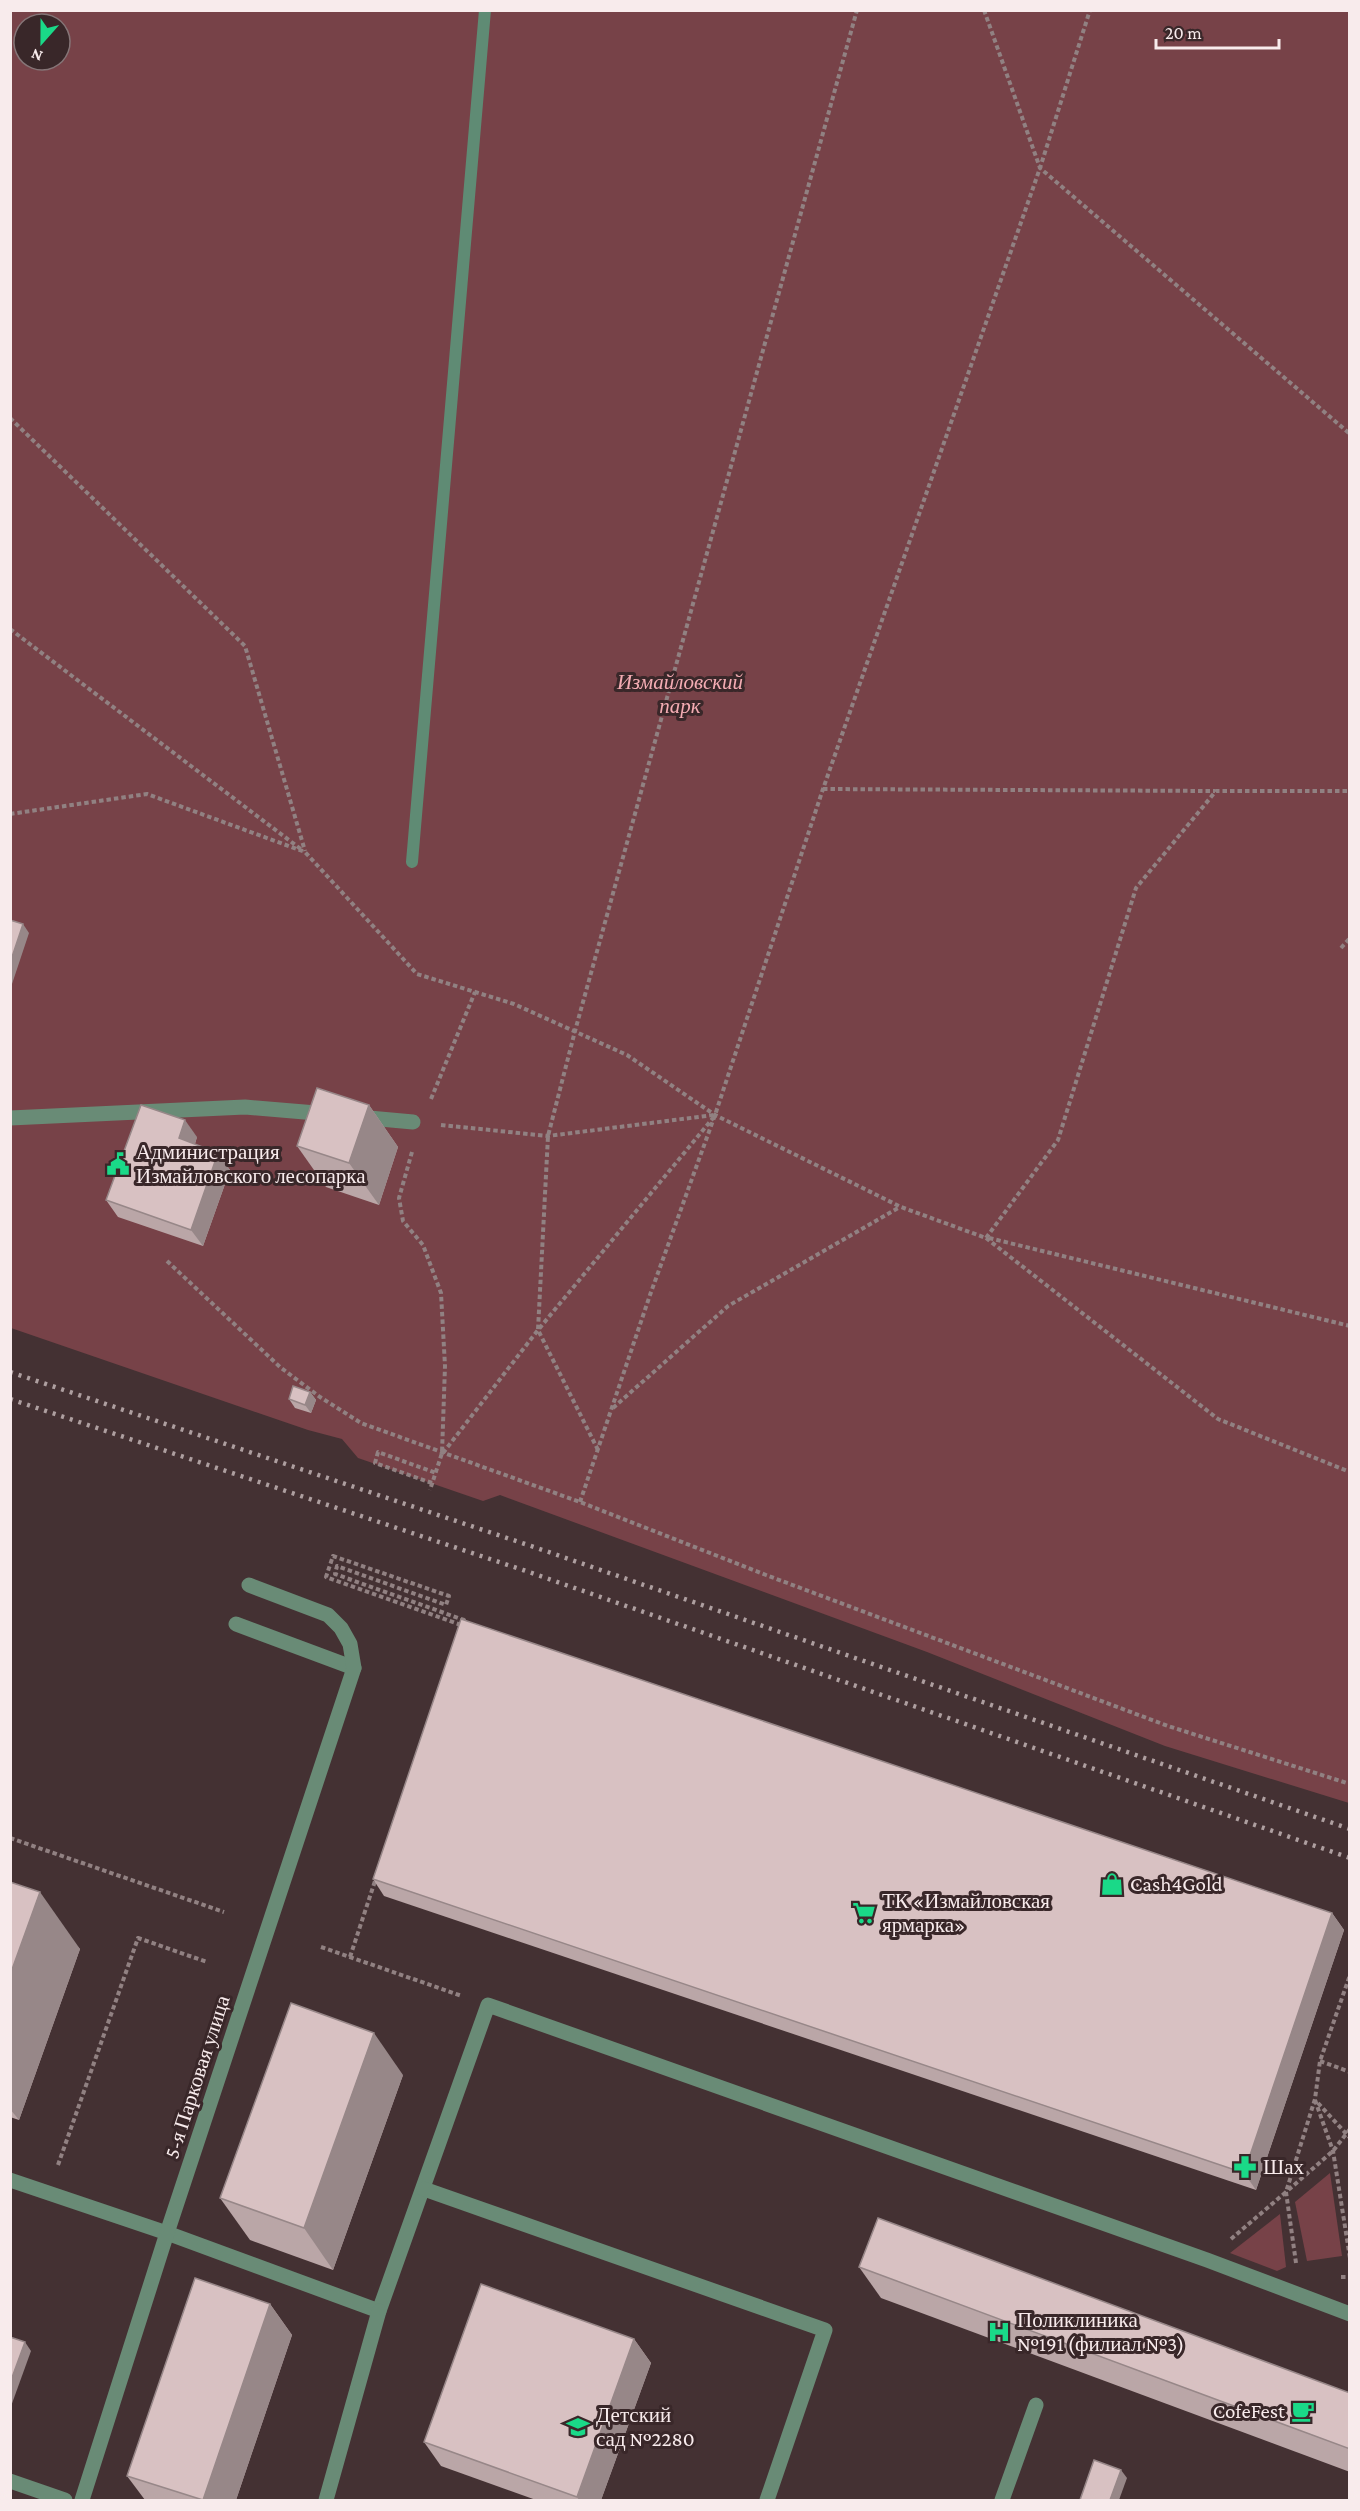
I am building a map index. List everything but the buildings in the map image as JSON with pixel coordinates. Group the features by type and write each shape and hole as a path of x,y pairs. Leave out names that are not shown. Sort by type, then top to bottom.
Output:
{"street":[{"path":"10,1118 245,1107 417,1123"},
{"path":"236,1624 354,1668 350,1644 341,1628 328,1615 249,1585"},
{"name":"5-я Парковая улица","path":"82,2500 167,2233 354,1668"},
{"path":"326,2500 379,2311 489,2005 1350,2313"},
{"path":"10,2180 167,2233 379,2311"},
{"path":"424,2188 825,2330 767,2500"},
{"path":"1002,2500 1036,2405"},
{"path":"10,2481 65,2500"}],"path":[{"path":"598,1451 538,1330 548,1136 857,10"},
{"path":"984,10 1040,168 1350,434"},
{"path":"580,1502 650,1294 715,1115 823,789 1040,168 1090,10"},
{"path":"10,418 245,646 305,852"},
{"path":"10,629 305,852 417,974 514,1004 627,1055 715,1115 901,1207 986,1238 1350,1326"},
{"path":"823,789 1350,791"},
{"path":"986,1238 1058,1140 1136,888 1216,791"},
{"path":"10,814 147,794 305,852"},
{"path":"1341,948 1350,938"},
{"path":"430,1490 442,1453 445,1366 441,1293 423,1245 404,1221 399,1198 417,1123 474,992"},
{"path":"417,1123 548,1136 715,1115"},
{"path":"442,1453 538,1330 715,1115"},
{"path":"612,1408 728,1306 901,1207"},
{"path":"986,1238 1218,1419 1350,1472"},
{"path":"167,1261 280,1367 320,1397 361,1423 580,1502 766,1575 1168,1726 1350,1784"},
{"path":"432,1483 375,1463 378,1452 436,1473"},
{"path":"458,1637 462,1626 464,1620 335,1574 338,1566 446,1605 449,1596 333,1556 326,1577 462,1626"},
{"path":"10,1838 224,1912"},
{"path":"350,1957 380,1869"},
{"path":"49,2193 138,1938 207,1962"},
{"path":"321,1947 489,2005"},
{"path":"1297,2268 1286,2192 1315,2099 1320,2061 1350,1975"},
{"path":"1320,2061 1350,2072"},
{"path":"1315,2099 1350,2138"},
{"path":"1315,2099 1333,2151 1350,2258"},
{"path":"1207,2260 1333,2151 1350,2129"}],"green space":[{"name":"Измайловский парк","path":"11,11 1349,11 1349,1803 1165,1746 927,1652 500,1495 483,1501 358,1458 342,1439 308,1430 11,1328"},
{"path":"1330,2173 1342,2256 1307,2261 1295,2202"},
{"path":"1280,2214 1286,2267 1277,2271 1230,2253"}],"waterway":[{"path":"412,862 485,10"}],"railway":[{"path":"10,1372 537,1548 1350,1829"},
{"path":"10,1399 523,1570 1350,1858"}],"place":[{"name":"Администрация Измайловского лесопарка","path":"118,1164"},
{"name":"Cash4Gold","path":"1112,1884"},
{"name":"ТК «Измайловская ярмарка»","path":"864,1913"},
{"name":"Шах","path":"1245,2167"},
{"name":"Поликлиника №191 (филиал №3)","path":"999,2332"},
{"name":"CofeFest","path":"1303,2411"},
{"name":"Детский сад №2280","path":"578,2427"}]}
